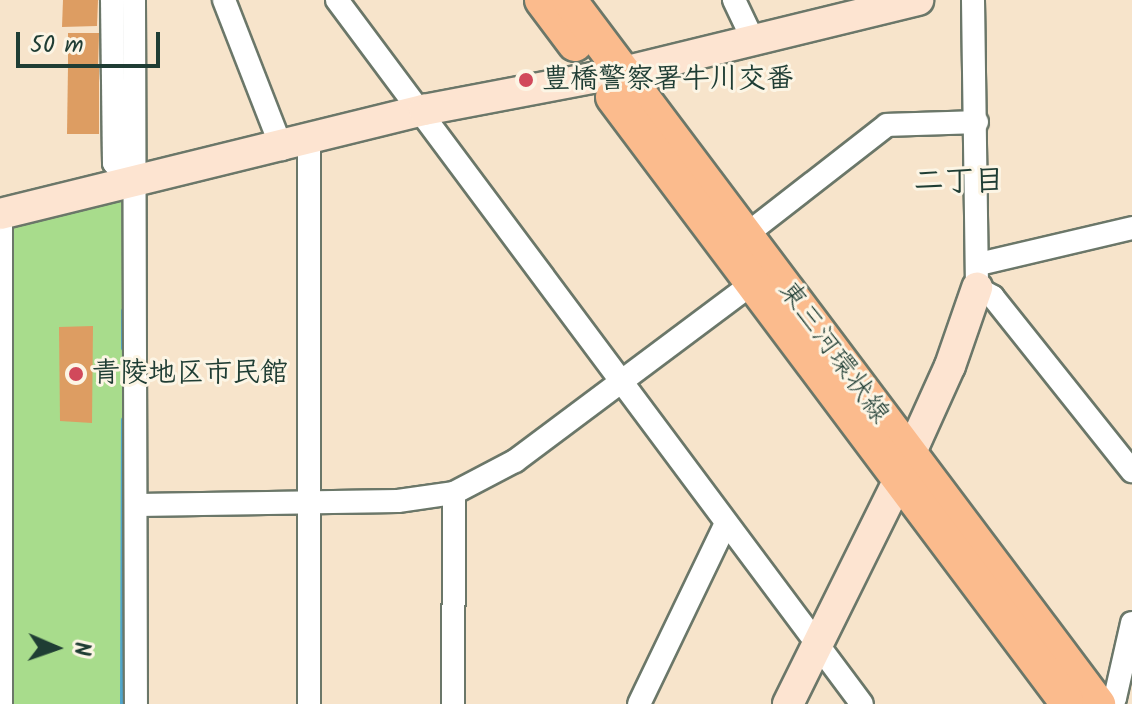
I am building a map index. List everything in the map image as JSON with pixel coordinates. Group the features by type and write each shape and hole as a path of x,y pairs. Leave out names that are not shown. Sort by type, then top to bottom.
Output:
{"main road":[{"name":"東三河環状線","path":"542,0 747,234 904,469 1069,704"},
{"name":"東三河環状線","path":"569,0 610,75 752,284 1098,704"}],"street":[{"path":"112,0 114,163 135,185"},
{"path":"134,0 136,704"},
{"path":"224,0 296,146 309,504 309,704"},
{"path":"337,0 424,110 725,525 817,641 862,704"},
{"path":"734,0 754,42"},
{"path":"1,704 0,214 296,146 424,110 610,75 918,0"},
{"path":"788,704 904,469 950,366 978,276 973,0"},
{"path":"747,234 887,125 977,122"},
{"path":"978,276 1132,228"},
{"path":"978,276 1132,471"},
{"path":"137,505 309,504 454,493 515,461 622,385 752,284"},
{"path":"453,704 454,493"},
{"path":"639,704 725,525"},
{"path":"1108,704 1115,698 1132,623"}],"green space":[{"path":"135,185 136,704 1,704 1,214"}],"building":[{"path":"63,0 98,0 97,26 62,27"},
{"path":"68,33 99,33 98,65 68,64"},
{"path":"68,66 99,67 99,134 67,134"},
{"name":"青陵地区市民館","path":"93,326 92,423 60,421 59,327"}],"waterway":[{"path":"124,311 124,348"},
{"path":"123,704 124,420"}],"place":[{"name":"豊橋警察署牛川交番","path":"526,80"},
{"name":"青陵地区市民館","path":"76,374"}],"district":[{"name":"二丁目","path":"959,182"}]}
